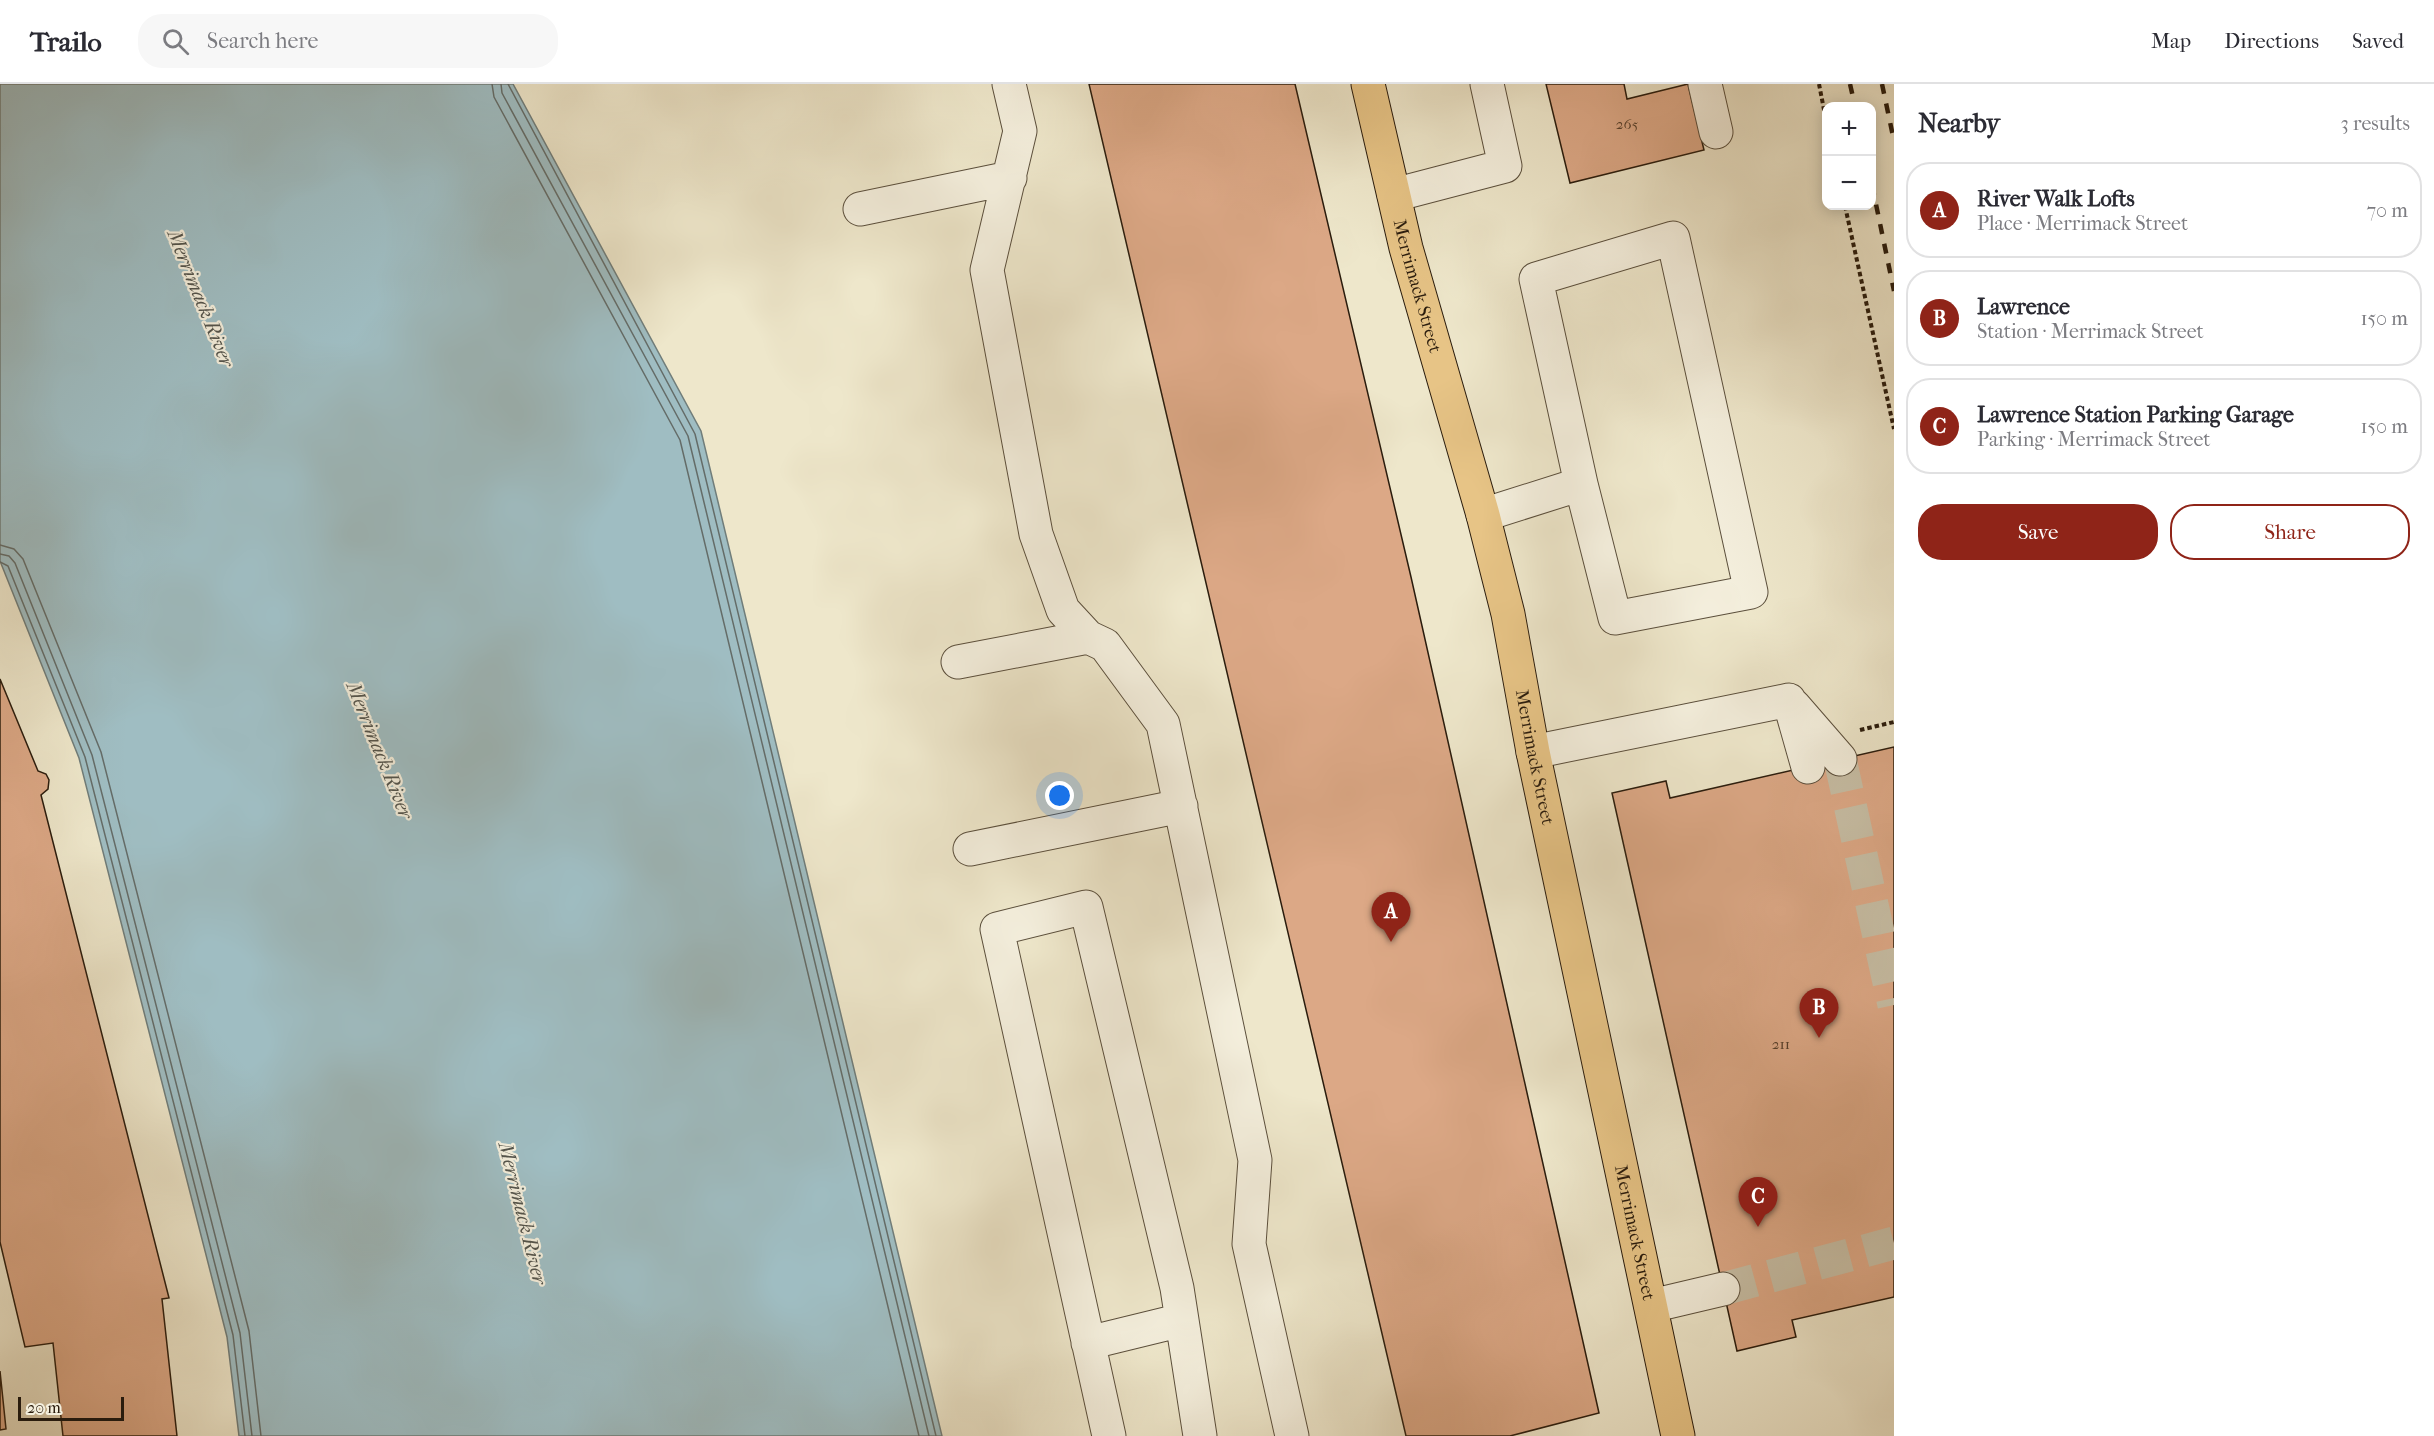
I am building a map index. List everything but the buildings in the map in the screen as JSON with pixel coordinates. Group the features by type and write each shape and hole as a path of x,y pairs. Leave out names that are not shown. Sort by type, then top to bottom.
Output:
{"main road":[{"name":"Merrimack Street","path":"1368,84 1406,248 1483,516 1508,614 1533,752 1678,1436"}],"lane":[{"path":"1009,84 1020,131 987,270 1036,534 1064,610 1088,637 1105,645 1163,724 1255,1160 1249,1244 1292,1436"},
{"path":"1394,195 1505,166 1487,84"},
{"path":"1705,84 1716,132"},
{"path":"860,209 1010,178"},
{"path":"1673,238 1751,592 1615,618 1581,484 1536,279 1673,238"},
{"path":"1483,516 1581,484"},
{"path":"958,662 1088,637"},
{"path":"1533,752 1789,700 1847,746"},
{"path":"1789,700 1808,767"},
{"path":"970,849 1181,806"},
{"path":"1109,1436 997,929 1086,907 1177,1288 1200,1436"},
{"path":"1651,1306 1723,1289"},
{"path":"1088,1343 1182,1320"}],"path":[{"path":"1819,84 1823,102"},
{"path":"1846,210 1894,429"},
{"path":"1847,746 1894,722"}],"water":[{"name":"Merrimack River","path":"0,84 513,84 701,431 942,1436 239,1436 227,1337 79,758 0,561"}],"tunnel":[{"path":"1840,759 1894,1005"},
{"path":"1723,1289 1894,1243"}],"railway":[{"path":"1850,84 1854,102"},
{"path":"1882,84 1894,141"},
{"path":"1876,204 1894,291"}],"place":[{"name":"River Walk Lofts","path":"1391,942"},
{"name":"Lawrence","path":"1819,1038"},
{"name":"Lawrence Station Parking Garage","path":"1758,1227"}]}
